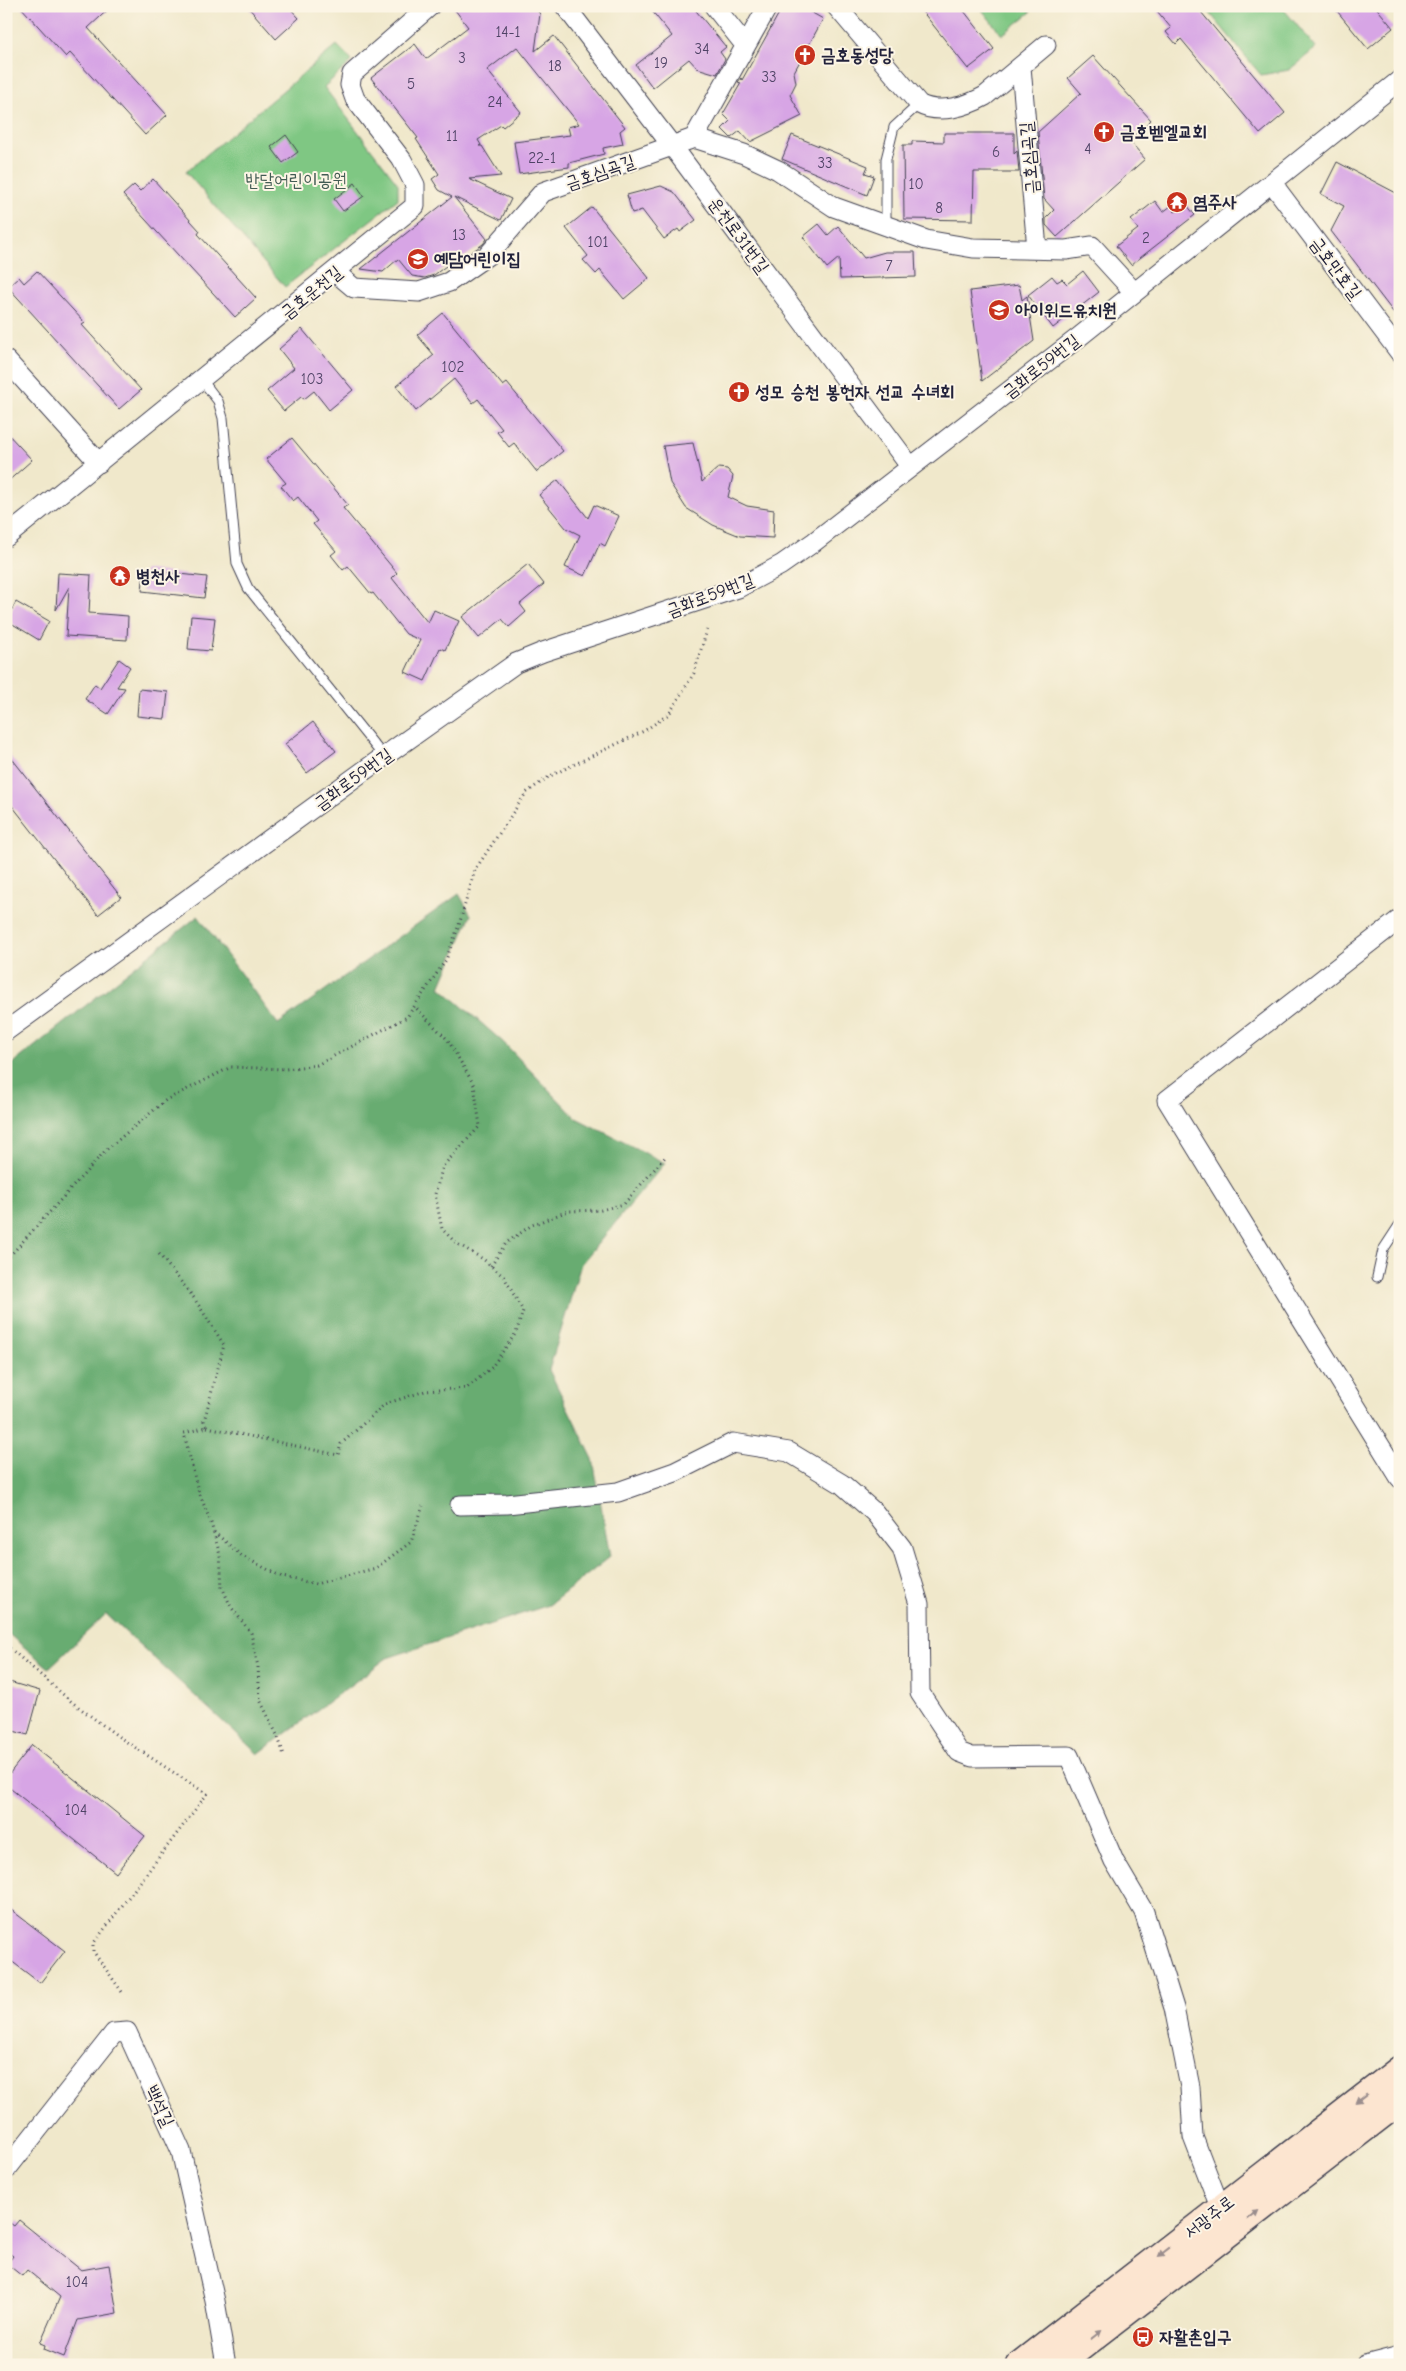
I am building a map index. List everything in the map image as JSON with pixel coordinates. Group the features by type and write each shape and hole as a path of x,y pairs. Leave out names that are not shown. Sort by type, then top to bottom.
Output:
{"street":[{"name":"금호운천길","path":"6,537 415,206 415,185 411,176 402,160 355,99 350,85 352,74 430,6"},
{"name":"운천로31번길","path":"565,6 673,147 910,466"},
{"path":"714,6 745,45"},
{"path":"768,6 694,138 744,154 778,170 834,207 926,240 973,248 1066,250 1092,246 1134,292"},
{"path":"836,6 920,104 938,110 975,102 985,96 1046,45"},
{"name":"금호심곡길","path":"1020,67 1037,249"},
{"name":"금화로59번길","path":"6,1030 384,756 516,663 543,652 738,588 781,565 814,542 1134,292 1400,80"},
{"name":"금호심곡길","path":"335,272 354,288 419,292 449,282 488,255 542,192 694,138"},
{"name":"금호만호길","path":"1272,183 1400,353"},
{"path":"6,360 98,463"},
{"path":"1400,919 1167,1100 1400,1478"},
{"path":"460,1505 508,1504 618,1492 675,1472 733,1443 789,1452 842,1484 875,1513 902,1548 919,1604 920,1693 959,1752 972,1757 1069,1756 1114,1861 1144,1912 1174,2008 1190,2087 1192,2137 1230,2232"},
{"name":"백석길","path":"6,2170 114,2033 127,2032 181,2152 215,2300 226,2365"},
{"name":"서광주로","path":"1018,2365 1400,2068"},
{"name":"서광주로","path":"1058,2365 1400,2101"},
{"path":"1365,2365 1400,2356"}],"lane":[{"path":"886,226 886,159 894,127 920,104"},
{"path":"202,380 218,401 223,418 237,564 248,588 384,756"},
{"path":"1377,1277 1383,1250 1400,1224"}],"path":[{"path":"6,1260 106,1150 166,1100 231,1068 286,1069 317,1065 408,1017 446,960 459,925 475,870 526,793 550,776 644,731 668,714 694,673 706,630"},
{"path":"284,1755 260,1700 258,1666 251,1633 231,1607 222,1587 220,1555 214,1532 197,1487 184,1433 208,1427 338,1455 341,1444 385,1404 425,1391 467,1388 491,1368 516,1333 523,1311 504,1277 483,1259 466,1251 442,1229 435,1194 443,1166 480,1126 474,1085 448,1040 415,1007"},
{"path":"491,1266 506,1243 532,1225 568,1212 601,1210 624,1204 667,1155"},
{"path":"159,1254 194,1298 224,1345 204,1421 208,1427"},
{"path":"214,1532 242,1556 282,1577 316,1584 376,1568 410,1542 423,1506"},
{"path":"6,1645 73,1703 119,1737 208,1794 93,1944 93,1951 122,1992"}],"green space":[{"path":"979,6 1026,6 1031,12 1002,35"},
{"path":"1204,6 1281,6 1316,48 1289,70 1261,75"},
{"name":"반달어린이공원","path":"337,45 352,61 324,87 398,184 398,199 285,287 186,172"},
{"path":"459,894 471,915 440,987 503,1042 576,1118 665,1163 581,1264 549,1370 593,1459 610,1557 549,1605 387,1658 258,1754 106,1614 49,1668 6,1632 6,1069 198,916 278,1024"}],"building":[{"path":"20,6 112,6 88,28 167,115 145,135 70,53 66,57"},
{"path":"247,6 288,6 299,18 276,39"},
{"path":"452,6 534,6 540,14 535,51 554,36 625,127 620,131 623,144 603,148 604,154 569,163 569,167 519,174 514,142 570,135 568,127 579,124 517,47 487,70 521,112 503,127 501,125 478,140 481,145 479,146 482,146 501,176 469,179 511,199 501,220 454,197 487,239 483,244 456,263 454,260 434,275 425,278 412,276 398,259 383,272 361,269 452,197 439,190 432,179 439,174 416,139 418,138 371,78 415,44 426,59 468,27"},
{"path":"648,6 692,6 726,47 720,52 725,59 717,74 697,68 689,59 653,88 636,65 672,36"},
{"path":"783,6 800,6 823,19 794,72 796,83 790,95 802,116 750,142 740,131 731,138 722,129 730,121 723,114 741,83 738,82 741,78 742,80"},
{"path":"918,6 960,6 994,49 968,69"},
{"path":"1153,6 1196,6 1285,113 1260,134 1181,39 1176,44 1166,32 1171,28"},
{"path":"1333,6 1375,6 1393,28 1368,49"},
{"path":"1093,56 1151,120 1129,140 1145,159 1057,237 1046,225 1046,218 1054,210 1044,199 1038,132 1081,93 1068,78"},
{"path":"944,133 1014,133 1014,154 1017,151 1019,172 974,172 973,220 904,219 903,145 912,145 912,141 944,142"},
{"path":"286,135 298,152 283,163 271,147"},
{"path":"792,135 868,166 865,173 874,176 867,195 782,159"},
{"path":"1337,162 1400,195 1400,321 1331,231 1344,206 1321,194"},
{"path":"153,179 200,231 198,234 256,298 235,317 123,195 134,185 140,191"},
{"path":"355,183 364,196 343,211 334,199"},
{"path":"661,186 674,192 696,220 680,232 678,229 664,239 642,210 632,213 627,195"},
{"path":"1155,201 1163,212 1171,206 1175,212 1186,204 1195,215 1131,265 1116,246 1138,229 1131,220"},
{"path":"592,207 649,278 624,299 600,270 596,274 583,260 588,256 566,228"},
{"path":"819,224 828,235 838,226 864,258 885,252 915,252 916,277 840,279 839,258 827,268 803,237"},
{"path":"37,271 85,323 82,325 141,390 119,409 8,287 19,277 24,283"},
{"path":"1083,271 1099,292 1053,328 1028,295 1052,276 1057,282 1062,279 1067,284"},
{"path":"1019,285 1022,300 1027,296 1034,341 982,381 970,291"},
{"path":"443,313 503,386 507,383 563,451 537,472 514,443 509,447 497,432 502,429 478,399 473,403 454,379 416,411 396,386 434,355 417,335"},
{"path":"302,329 353,390 329,410 314,391 304,399 301,397 284,411 267,391 294,368 279,349"},
{"path":"6,432 32,460 6,483"},
{"path":"292,438 348,505 343,508 397,573 392,578 428,623 434,610 459,621 445,650 440,648 425,681 405,672 420,640 406,634 348,566 343,570 331,555 336,551 313,524 317,521 298,497 293,501 281,486 286,483 266,459"},
{"path":"693,443 702,482 718,468 727,469 733,476 728,497 747,506 774,510 773,538 740,536 713,525 686,508 670,483 663,446"},
{"path":"558,480 588,518 594,505 619,516 605,546 600,543 585,576 565,567 580,535 566,528 539,495"},
{"path":"528,564 544,584 520,604 526,612 509,627 502,619 479,638 462,617"},
{"path":"144,570 207,577 204,598 142,591"},
{"path":"58,573 91,575 89,613 128,616 127,640 66,636 69,587 56,610"},
{"path":"16,602 49,621 39,640 6,620"},
{"path":"191,616 215,618 211,651 188,649"},
{"path":"119,659 130,667 117,687 125,688 108,714 85,699 95,684 100,688"},
{"path":"139,689 168,692 165,719 137,716"},
{"path":"313,722 336,751 307,773 285,744"},
{"path":"6,751 121,897 98,915 6,798"},
{"path":"6,1681 40,1691 28,1735 6,1729"},
{"path":"32,1745 145,1836 116,1873 6,1785 6,1778"},
{"path":"6,1906 65,1951 40,1983 6,1957"},
{"path":"6,2220 14,2226 19,2220 81,2270 109,2265 117,2313 78,2320 64,2357 44,2349 45,2345 40,2343 60,2297 27,2270 22,2276 7,2264 13,2256 6,2251"}],"place":[{"name":"금호동성당","path":"805,55"},
{"name":"금호벧엘교회","path":"1104,132"},
{"name":"염주사","path":"1177,202"},
{"name":"예담어린이집","path":"418,259"},
{"name":"아이위드유치원","path":"999,310"},
{"name":"성모 승천 봉헌자 선교 수녀회","path":"739,392"},
{"name":"병천사","path":"120,576"},
{"name":"자활촌입구","path":"1143,2337"}]}
